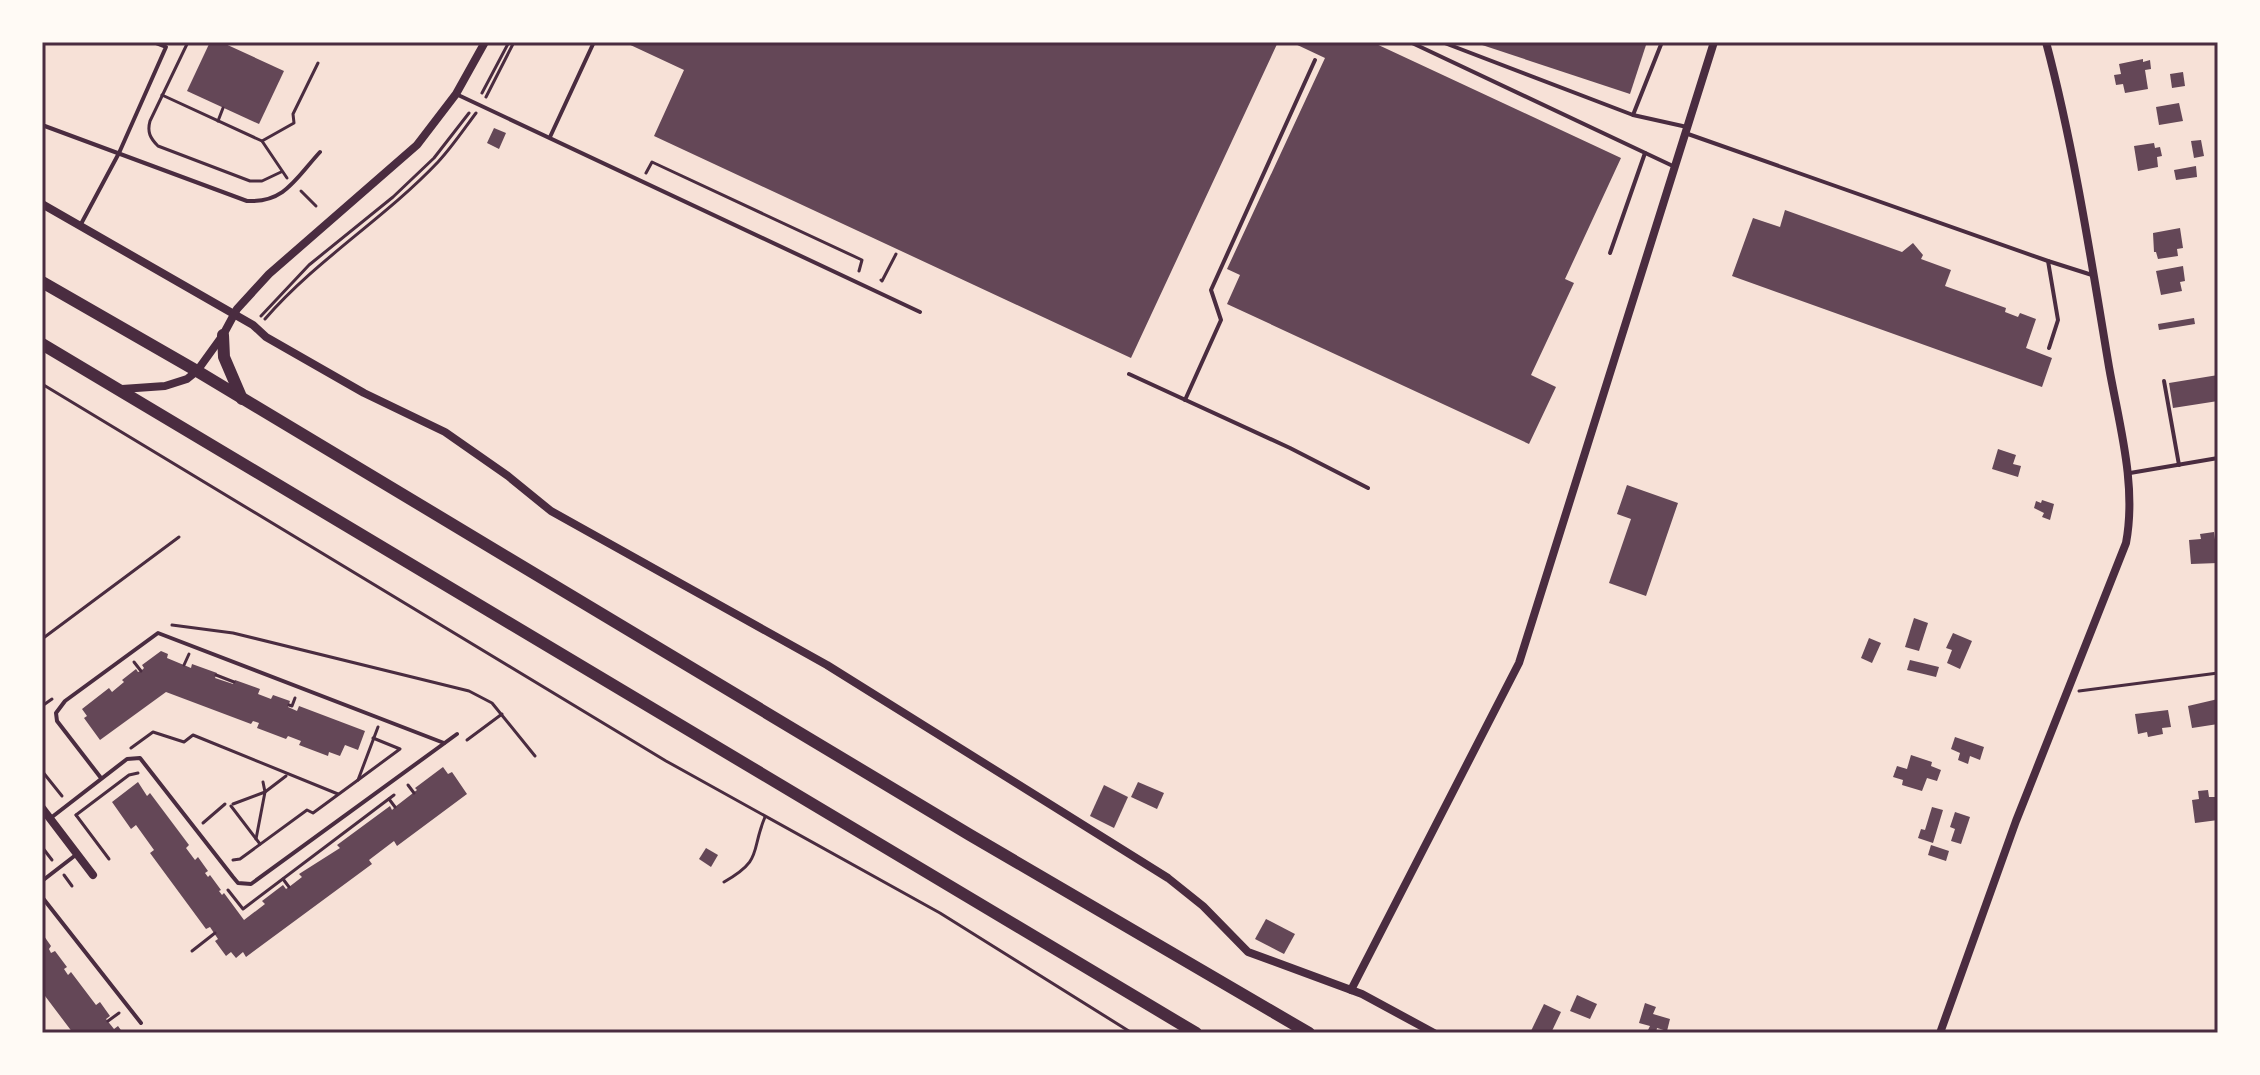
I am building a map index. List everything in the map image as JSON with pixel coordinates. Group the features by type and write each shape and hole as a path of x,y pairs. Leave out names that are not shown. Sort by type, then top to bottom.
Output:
{"main road":[{"path":"42,282 197,371 970,835 1309,1033"},
{"path":"223,335 224,357 242,399"},
{"path":"42,344 1196,1033"}],"street":[{"path":"121,389 165,386 187,379 197,371 245,300 293,251 417,145 456,94 485,42"},
{"path":"1351,990 1519,663 1714,42"},
{"path":"1940,1033 2016,821 2126,543 2130,525 2127,474 2093,275 2058,86 2046,42"},
{"path":"42,204 364,393 445,432 551,511 827,665 1168,878 1203,906 1248,952 1351,990 1434,1033"},
{"path":"42,808 93,875"}],"lane":[{"path":"80,226 119,153 167,45 153,42"},
{"path":"550,137 594,42"},
{"path":"1410,42 1675,167"},
{"path":"1442,42 1633,115 1686,130 2093,275"},
{"path":"1633,115 1662,42"},
{"path":"1185,400 1221,320 1211,290 1315,60"},
{"path":"456,94 920,312"},
{"path":"42,125 236,199 261,202 284,192 320,152"},
{"path":"1610,253 1645,153"},
{"path":"2048,261 2058,320 2049,348"},
{"path":"1129,374 1290,448 1368,488"},
{"path":"2164,381 2179,465"},
{"path":"2127,474 2218,458"},
{"path":"101,778 57,721 56,713 65,701 158,633 444,743"},
{"path":"50,819 127,759 136,757 144,760 238,883 251,884 457,734"},
{"path":"42,881 77,854"},
{"path":"42,897 141,1023"}],"path":[{"path":"188,42 148,126 151,139 158,146 250,181 262,181 281,172"},
{"path":"255,327 317,266 439,161 480,104 511,42"},
{"path":"162,95 262,141 294,123 293,114 318,63"},
{"path":"218,121 223,108"},
{"path":"642,181 652,162 862,260 857,270 882,281 896,254"},
{"path":"264,297 273,306"},
{"path":"42,384 666,761 940,913 1132,1033"},
{"path":"42,639 179,537"},
{"path":"166,624 233,633 475,694 492,703 535,756"},
{"path":"184,665 189,652"},
{"path":"134,662 141,671"},
{"path":"225,679 229,668"},
{"path":"2067,690 2086,691 2218,673"},
{"path":"216,675 234,682"},
{"path":"42,706 59,693"},
{"path":"289,705 292,706 297,695"},
{"path":"467,740 502,714"},
{"path":"358,780 378,726"},
{"path":"123,754 153,732 184,742 193,735 338,794"},
{"path":"230,857 240,859 307,810 313,813 400,749 373,738"},
{"path":"42,771 109,859"},
{"path":"76,815 129,775 140,773 145,780"},
{"path":"260,844 232,805 265,792 287,775"},
{"path":"256,839 265,792 263,782"},
{"path":"240,914 408,785 414,793"},
{"path":"61,796 70,789"},
{"path":"389,799 395,807"},
{"path":"212,834 202,822 225,804"},
{"path":"724,882 750,865 757,852 757,839 765,817"},
{"path":"330,843 336,851"},
{"path":"293,872 299,879"},
{"path":"283,879 289,887"},
{"path":"223,883 243,909"},
{"path":"192,951 215,933"},
{"path":"108,1021 119,1013"}],"building":[{"path":"210,42 221,42 284,71 259,124 187,91"},
{"path":"624,42 1278,42 1131,358 654,136 684,70"},
{"path":"1291,42 1372,42 1621,158 1565,279 1574,283 1531,375 1556,387 1529,444 1227,304 1240,275 1227,269 1325,58"},
{"path":"1473,42 1647,42 1630,94"},
{"path":"2143,59 2143,62 2150,60 2151,69 2145,70 2148,89 2125,93 2123,84 2116,85 2114,75 2121,74 2119,64"},
{"path":"2183,72 2185,86 2172,88 2170,74"},
{"path":"2179,103 2183,121 2159,125 2156,107"},
{"path":"494,128 506,133 499,149 487,143"},
{"path":"2201,140 2204,156 2194,158 2191,141"},
{"path":"2154,143 2155,148 2160,147 2162,156 2157,157 2158,167 2138,171 2134,146"},
{"path":"2196,166 2197,177 2176,180 2174,170"},
{"path":"1785,210 1902,252 1913,243 1923,255 1921,259 1951,270 1945,286 2006,308 2005,312 2018,317 2020,313 2036,319 2026,348 2052,358 2042,387 1732,276 1753,218 1780,227"},
{"path":"2180,228 2183,248 2177,249 2178,256 2158,259 2154,252 2153,233"},
{"path":"2183,266 2185,281 2180,282 2182,291 2161,295 2156,271"},
{"path":"2194,318 2195,324 2159,330 2158,324"},
{"path":"2218,375 2218,401 2173,408 2169,383"},
{"path":"1998,449 2016,455 2013,464 2021,466 2018,477 1992,469"},
{"path":"1627,485 1678,503 1646,596 1609,583 1631,519 1617,514"},
{"path":"2042,500 2054,504 2050,520 2034,508 2036,501 2041,503"},
{"path":"2214,532 2218,563 2191,564 2189,540 2201,539 2200,534"},
{"path":"1914,618 1928,623 1919,651 1905,647"},
{"path":"1953,633 1972,641 1960,669 1947,663 1952,650 1946,648"},
{"path":"1869,638 1881,643 1872,663 1861,658"},
{"path":"161,651 168,654 167,658 191,668 192,664 217,673 215,678 233,684 235,680 260,689 258,694 271,699 273,695 290,701 288,707 297,711 299,706 365,731 358,750 345,745 340,756 329,752 328,756 299,745 301,741 257,728 259,723 253,721 251,724 166,692 100,740 84,718 87,716 82,709 109,688 112,692 136,669 141,671 144,668 142,665"},
{"path":"1910,660 1939,667 1936,677 1907,670"},
{"path":"2218,699 2218,724 2192,728 2188,706"},
{"path":"2168,710 2171,727 2162,728 2163,734 2148,737 2147,732 2138,734 2135,714"},
{"path":"1955,737 1984,747 1980,760 1970,756 1968,764 1958,760 1960,753 1951,749"},
{"path":"1911,755 1932,762 1931,766 1941,770 1937,781 1927,778 1922,791 1902,785 1903,780 1893,777 1897,766 1907,769"},
{"path":"443,767 448,774 452,772 467,794 397,846 394,841 369,860 372,864 246,957 243,952 236,958 231,952 226,956 210,927 206,929 150,853 154,850 136,825 131,829 112,802 138,782 147,796 150,793 189,845 186,848 195,860 198,857 208,871 205,873 208,877 210,875 222,895 224,893 244,920 265,904 262,901 283,885 286,889 289,887 302,877 299,874 340,848 337,845 390,806 392,810"},
{"path":"1138,782 1164,793 1157,809 1131,797"},
{"path":"1104,785 1128,797 1114,828 1090,816"},
{"path":"2208,790 2209,797 2216,797 2218,820 2195,823 2192,800 2199,799 2198,791"},
{"path":"1932,807 1943,810 1933,843 1918,838 1921,829 1925,830"},
{"path":"1955,812 1970,817 1961,844 1951,841 1955,829 1950,827"},
{"path":"1931,845 1949,851 1946,861 1928,855"},
{"path":"706,848 718,855 711,867 699,859"},
{"path":"1266,919 1295,934 1284,954 1255,939"},
{"path":"44,936 51,946 51,953 55,951 67,967 64,969 68,975 71,972 96,1005 100,1002 110,1016 106,1019 114,1029 118,1026 123,1033 73,1033 42,992"},
{"path":"1577,995 1597,1004 1590,1019 1570,1011"},
{"path":"1645,1003 1656,1007 1653,1014 1670,1019 1667,1031 1657,1028 1656,1033 1648,1030 1650,1026 1639,1023"},
{"path":"1544,1004 1561,1012 1551,1033 1530,1033"}]}
